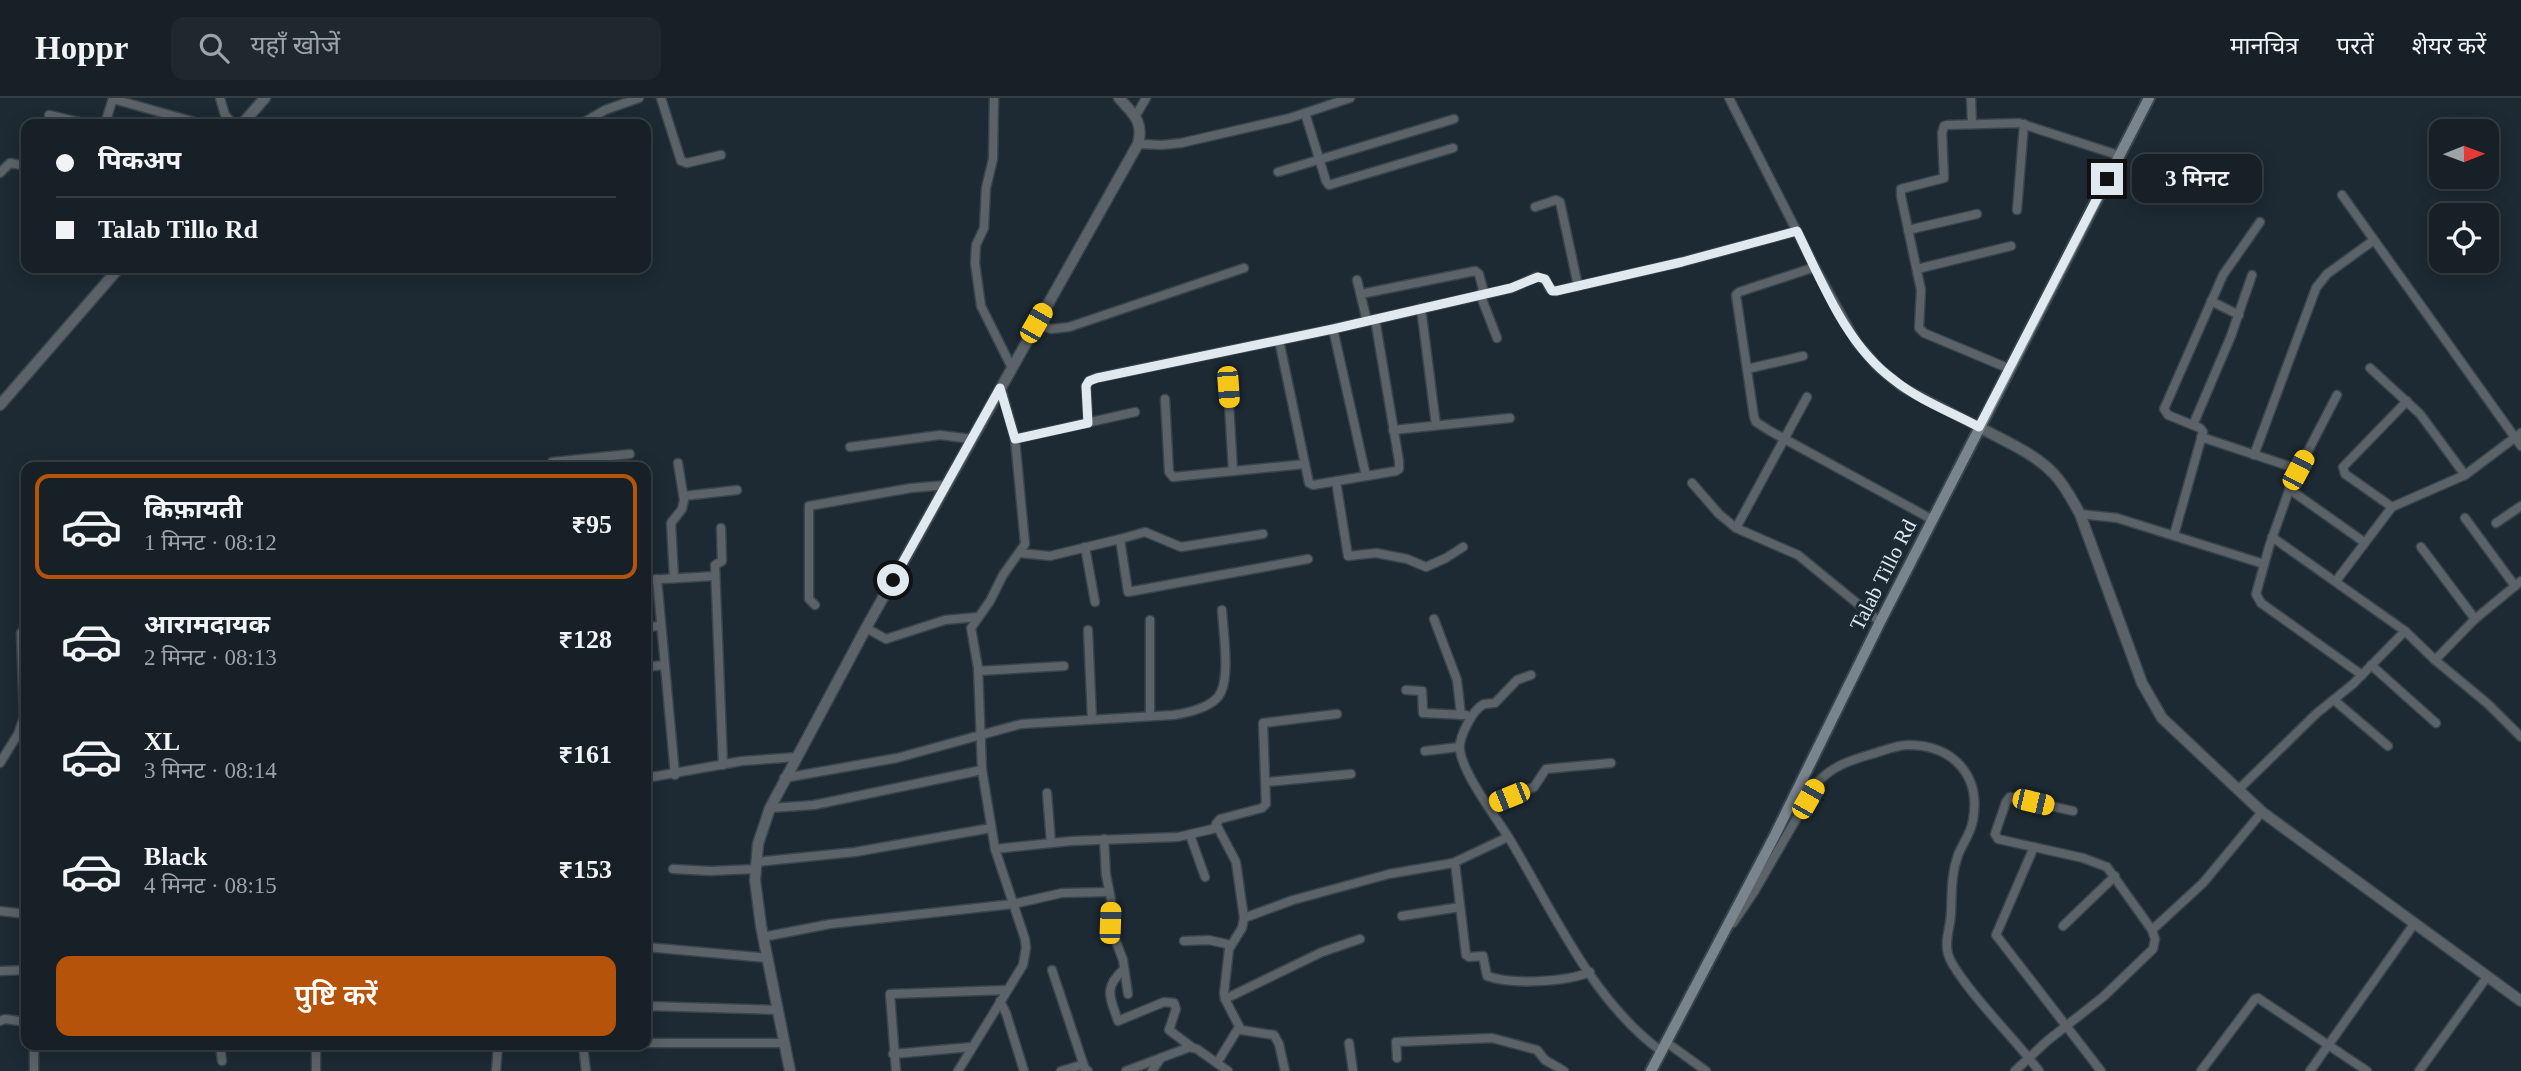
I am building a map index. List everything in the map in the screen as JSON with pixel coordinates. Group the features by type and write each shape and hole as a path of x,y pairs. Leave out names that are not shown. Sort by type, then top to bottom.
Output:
{"main road":[{"name":"Talab Tillo Rd","path":"1651,1071 1816,754 1979,427 2150,98"}],"street":[{"path":"107,119 113,98 139,102 188,119"},
{"path":"220,98 230,119"},
{"path":"246,119 265,98"},
{"path":"590,119 605,110 639,98"},
{"path":"662,98 681,161 687,163 721,155"},
{"path":"994,98 993,159 986,188 984,228 976,245 975,263 981,306 1012,368"},
{"path":"790,1071 780,1043 763,958 764,937 751,867 770,808 791,757 1138,144 1141,128 1119,98"},
{"path":"1135,117 1146,98"},
{"path":"1138,144 1181,143 1305,113 1350,98"},
{"path":"1729,98 1857,343 1879,368 1902,387 2040,461 2054,473 2080,514 2137,671 2162,718 2262,812 2521,1001"},
{"path":"1971,98 1972,124"},
{"path":"1305,113 1326,181 1331,185 1453,148"},
{"path":"49,115 66,119"},
{"path":"1278,172 1454,119"},
{"path":"2017,211 2024,124"},
{"path":"2010,369 1921,331 1918,326 1921,290 1901,189 1943,179 1943,128 1948,125 2024,124 2119,155"},
{"path":"0,173 10,163 21,165"},
{"path":"2342,195 2518,435 2521,446"},
{"path":"1535,207 1556,200 1560,202 1578,286"},
{"path":"1908,230 1977,214"},
{"path":"2174,535 2202,430 2168,415 2164,409 2228,267 2260,222"},
{"path":"1088,423 1086,388 1089,381 1519,286 1538,277 1545,279 1552,291 1682,262 1797,231"},
{"path":"2254,455 2316,288 2327,274 2374,240"},
{"path":"1917,270 2011,246"},
{"path":"1815,267 1737,293 1736,304 1756,422 1933,520"},
{"path":"1036,323 1051,329 1069,327 1244,268"},
{"path":"1360,294 1472,271 1479,274 1482,294 1497,338"},
{"path":"0,405 115,273"},
{"path":"2193,425 2239,315 2252,275"},
{"path":"1279,340 1305,464 1312,485 1399,469 1371,320 1357,279"},
{"path":"2211,301 2239,315"},
{"path":"1421,308 1436,425"},
{"path":"1333,329 1366,476"},
{"path":"1748,369 1803,356"},
{"path":"2370,368 2428,423 2465,475"},
{"path":"1228,387 1233,471"},
{"path":"958,1071 1023,965 1026,948 1022,926 995,849 991,828 982,770 978,671 971,628 990,601 1007,568 1025,547 1026,539 1015,439 1000,388"},
{"path":"2337,395 2289,489 2256,589 2258,600 2362,675"},
{"path":"1736,528 1807,397"},
{"path":"1165,399 1171,476 1305,464"},
{"path":"2392,507 2346,474 2343,467 2407,401"},
{"path":"1015,439 1135,412"},
{"path":"1393,430 1510,418"},
{"path":"2336,581 2392,507 2465,475 2518,435"},
{"path":"850,447 932,436 972,439"},
{"path":"2202,437 2298,470"},
{"path":"552,462 630,454"},
{"path":"674,578 671,523 682,509 684,496 678,463"},
{"path":"1336,481 1348,556 1376,553 1429,566 1463,547"},
{"path":"1692,483 1709,504 1736,528 1798,555 1880,622"},
{"path":"815,605 809,599 809,506 891,491 947,485"},
{"path":"2289,489 2364,542"},
{"path":"684,496 737,490"},
{"path":"2496,523 2521,506"},
{"path":"2080,514 2117,518 2264,564"},
{"path":"2435,660 2475,618 2518,584 2465,518"},
{"path":"721,528 722,561 715,564 715,576 723,765"},
{"path":"1020,552 1045,556 1145,532 1181,547 1263,534"},
{"path":"2272,537 2405,631 2435,660 2468,685 2521,737"},
{"path":"1120,539 1128,592 1308,559"},
{"path":"1085,547 1095,602"},
{"path":"2421,547 2475,618"},
{"path":"651,580 715,576"},
{"path":"657,579 675,775"},
{"path":"784,778 897,758 980,733 1021,724 1188,712 1212,701 1222,692 1222,610"},
{"path":"866,628 886,639 945,620 978,617"},
{"path":"1434,619 1457,680 1461,715"},
{"path":"1150,620 1150,716"},
{"path":"651,627 660,626"},
{"path":"1088,630 1092,719"},
{"path":"2238,790 2317,713 2362,675 2405,631"},
{"path":"2371,665 2436,723"},
{"path":"651,667 664,666"},
{"path":"978,671 1064,666"},
{"path":"1531,676 1517,680 1497,701 1483,705 1462,733 1460,747 1469,773 1553,917 1622,1016 1635,1031 1706,1071"},
{"path":"1406,690 1422,691 1423,713 1473,716"},
{"path":"2334,700 2388,746"},
{"path":"1284,1071 1279,1044 1274,1035 1241,1030 1225,999 1231,945 1242,928 1244,918 1236,862 1216,824 1220,819 1265,806 1267,802 1263,723 1337,714"},
{"path":"0,763 21,727"},
{"path":"1722,936 1744,909 1825,773 1847,762 1902,745 1930,748 1951,755 1966,771 1974,806 1973,824 1958,855 1951,881 1948,954 1974,995 2039,1071"},
{"path":"1425,751 1460,747"},
{"path":"651,777 791,757"},
{"path":"1489,806 1534,787 1546,769 1611,763"},
{"path":"770,808 814,805 982,770"},
{"path":"1267,782 1351,774"},
{"path":"1047,793 1051,843"},
{"path":"2015,1071 2153,949 2155,939 2152,930 2107,867 2095,861 1996,836 1995,831 2008,799 2013,797 2074,811"},
{"path":"2152,930 2203,883 2262,812"},
{"path":"673,869 710,872 751,867 991,828"},
{"path":"995,849 1104,839 1190,835 1217,828"},
{"path":"1190,835 1205,877"},
{"path":"1244,918 1293,900 1389,874 1455,863 1508,837"},
{"path":"1104,839 1111,933 1121,954 1128,994"},
{"path":"2034,847 1996,935 2101,1071"},
{"path":"1455,863 1466,955 1483,956 1485,974 1490,978 1524,980 1578,977 1590,972"},
{"path":"2063,926 2115,876"},
{"path":"764,937 830,924 1013,904 1062,893 1109,892"},
{"path":"1402,916 1460,906"},
{"path":"0,911 21,913"},
{"path":"2310,1071 2414,924"},
{"path":"1225,999 1322,952 1360,939"},
{"path":"1184,941 1209,940 1231,945"},
{"path":"651,947 763,958"},
{"path":"1124,969 1112,981 1109,990 1119,1022 1164,1002 1174,1003 1176,1009 1169,1030 1223,1068 1239,1027"},
{"path":"0,971 21,970"},
{"path":"1052,970 1086,1068 1061,1071"},
{"path":"2419,1071 2487,976"},
{"path":"896,1071 890,994 1007,990"},
{"path":"2201,1071 2257,998 2367,1071"},
{"path":"1000,1001 1024,1071"},
{"path":"651,1006 773,1010"},
{"path":"0,1021 21,1021"},
{"path":"1397,1058 1396,1042 1492,1038 1537,1050 1545,1060 1564,1071"},
{"path":"651,1043 780,1043"},
{"path":"1349,1043 1353,1071"},
{"path":"893,1054 971,1047"},
{"path":"1126,1071 1193,1048"},
{"path":"34,1050 34,1071"},
{"path":"221,1050 222,1061"},
{"path":"316,1050 316,1071"},
{"path":"496,1071 498,1050"},
{"path":"584,1050 586,1071"},
{"path":"1152,1071 1160,1058"}],"route":[{"path":"893,580 1000,388 1015,439 1088,423 1086,386 1089,381 1097,378 1333,329 1511,288 1538,277 1543,277 1550,289 1556,291 1682,262 1797,231 1848,328 1879,368 1902,387 1979,427 2107,179"}]}
